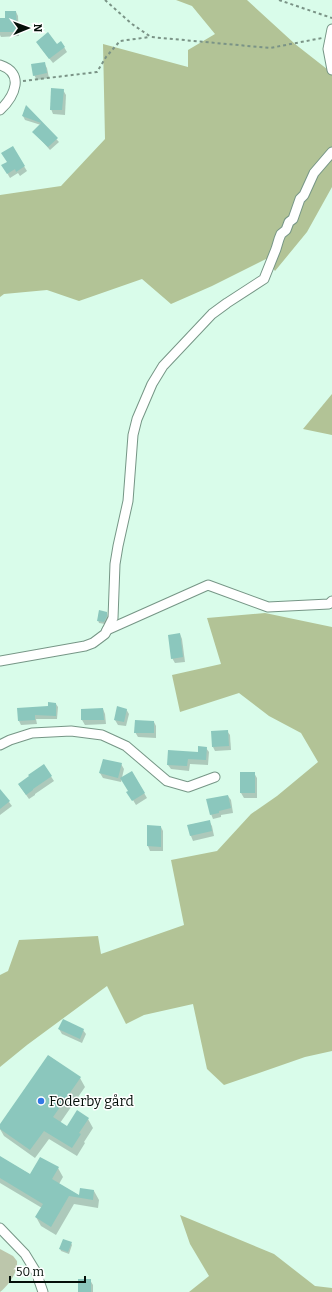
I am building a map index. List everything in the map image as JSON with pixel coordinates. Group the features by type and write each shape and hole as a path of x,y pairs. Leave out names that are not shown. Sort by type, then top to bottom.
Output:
{"street":[{"path":"331,33 328,49 332,70"},
{"path":"0,65 13,73 15,82 15,88 11,96 0,110"},
{"path":"0,661 85,646 100,639 107,630 113,618 115,564 128,496 134,435 137,419 147,396 163,366 208,318 226,303 264,279 276,249 278,239 286,230 289,222 294,219 300,199 304,195 314,173 332,152"},
{"path":"107,630 208,585 268,607 329,604 332,601"},
{"path":"0,745 32,733 71,731 102,735 126,746 168,781 188,787 215,777"},
{"path":"0,1228 25,1254 36,1272 43,1292"}],"path":[{"path":"105,0 132,24 152,37"},
{"path":"279,0 332,18"},
{"path":"15,82 97,72 106,57 120,41 152,37 270,48 331,33"}],"green space":[{"path":"176,0 247,0 295,44 332,73 332,187 307,232 275,271 266,259 212,286 171,304 142,279 79,301 47,290 4,294 0,297 0,195 61,186 105,139 103,44 188,67 188,50 215,34 192,6"},
{"path":"332,394 332,435 303,429"},
{"path":"265,613 332,627 332,1051 305,1057 224,1085 207,1069 193,1004 144,1015 126,1024 107,986 27,1045 0,1067 0,975 8,971 19,940 98,936 101,954 184,925 171,860 217,851 251,814 277,796 318,762 301,733 269,716 239,693 180,712 172,675 221,664 207,618"},
{"path":"180,1215 274,1254 315,1286 332,1288 332,1292 189,1292 209,1276 190,1244"},
{"path":"0,1249 13,1256 17,1261 17,1265 16,1270 7,1286 0,1292"}],"building":[{"path":"5,11 16,11 17,32 0,32 0,18 5,18"},
{"path":"48,32 57,44 61,41 65,47 49,59 36,42"},
{"path":"45,62 47,73 33,76 31,64"},
{"path":"51,88 64,89 62,110 50,110"},
{"path":"26,105 58,138 48,147 32,132 41,123 22,116"},
{"path":"13,146 25,166 16,172 15,169 7,174 1,165 7,162 1,153"},
{"path":"99,610 107,612 104,622 97,621"},
{"path":"180,633 183,657 171,659 168,635"},
{"path":"48,702 56,703 56,716 35,715 35,720 18,721 17,708 48,706"},
{"path":"117,706 127,709 124,722 114,720"},
{"path":"103,708 104,720 81,720 81,709"},
{"path":"135,720 154,721 154,733 134,733"},
{"path":"228,730 229,746 212,747 211,731"},
{"path":"198,746 207,747 206,760 188,759 187,766 167,765 168,750 198,752"},
{"path":"103,759 122,763 118,778 99,773"},
{"path":"44,764 52,776 26,795 18,784"},
{"path":"132,771 145,793 132,801 120,778"},
{"path":"240,772 255,772 255,793 240,793"},
{"path":"0,789 10,801 0,809"},
{"path":"228,795 231,808 210,815 206,799"},
{"path":"210,820 212,831 190,836 187,825"},
{"path":"147,825 161,826 161,847 147,846"},
{"path":"63,1019 84,1029 80,1039 58,1029"},
{"name":"Foderby gård","path":"48,1055 81,1077 53,1117 67,1126 77,1110 89,1118 79,1133 81,1134 72,1148 44,1131 30,1150 0,1129 0,1124"},
{"path":"0,1156 30,1174 40,1157 59,1167 52,1179 79,1195 80,1188 94,1190 93,1200 69,1196 51,1227 35,1217 43,1204 0,1178"},
{"path":"63,1239 72,1242 68,1252 59,1249"},
{"path":"78,1279 91,1279 91,1292 78,1292"}],"place":[{"name":"Foderby gård","path":"41,1101"}]}
